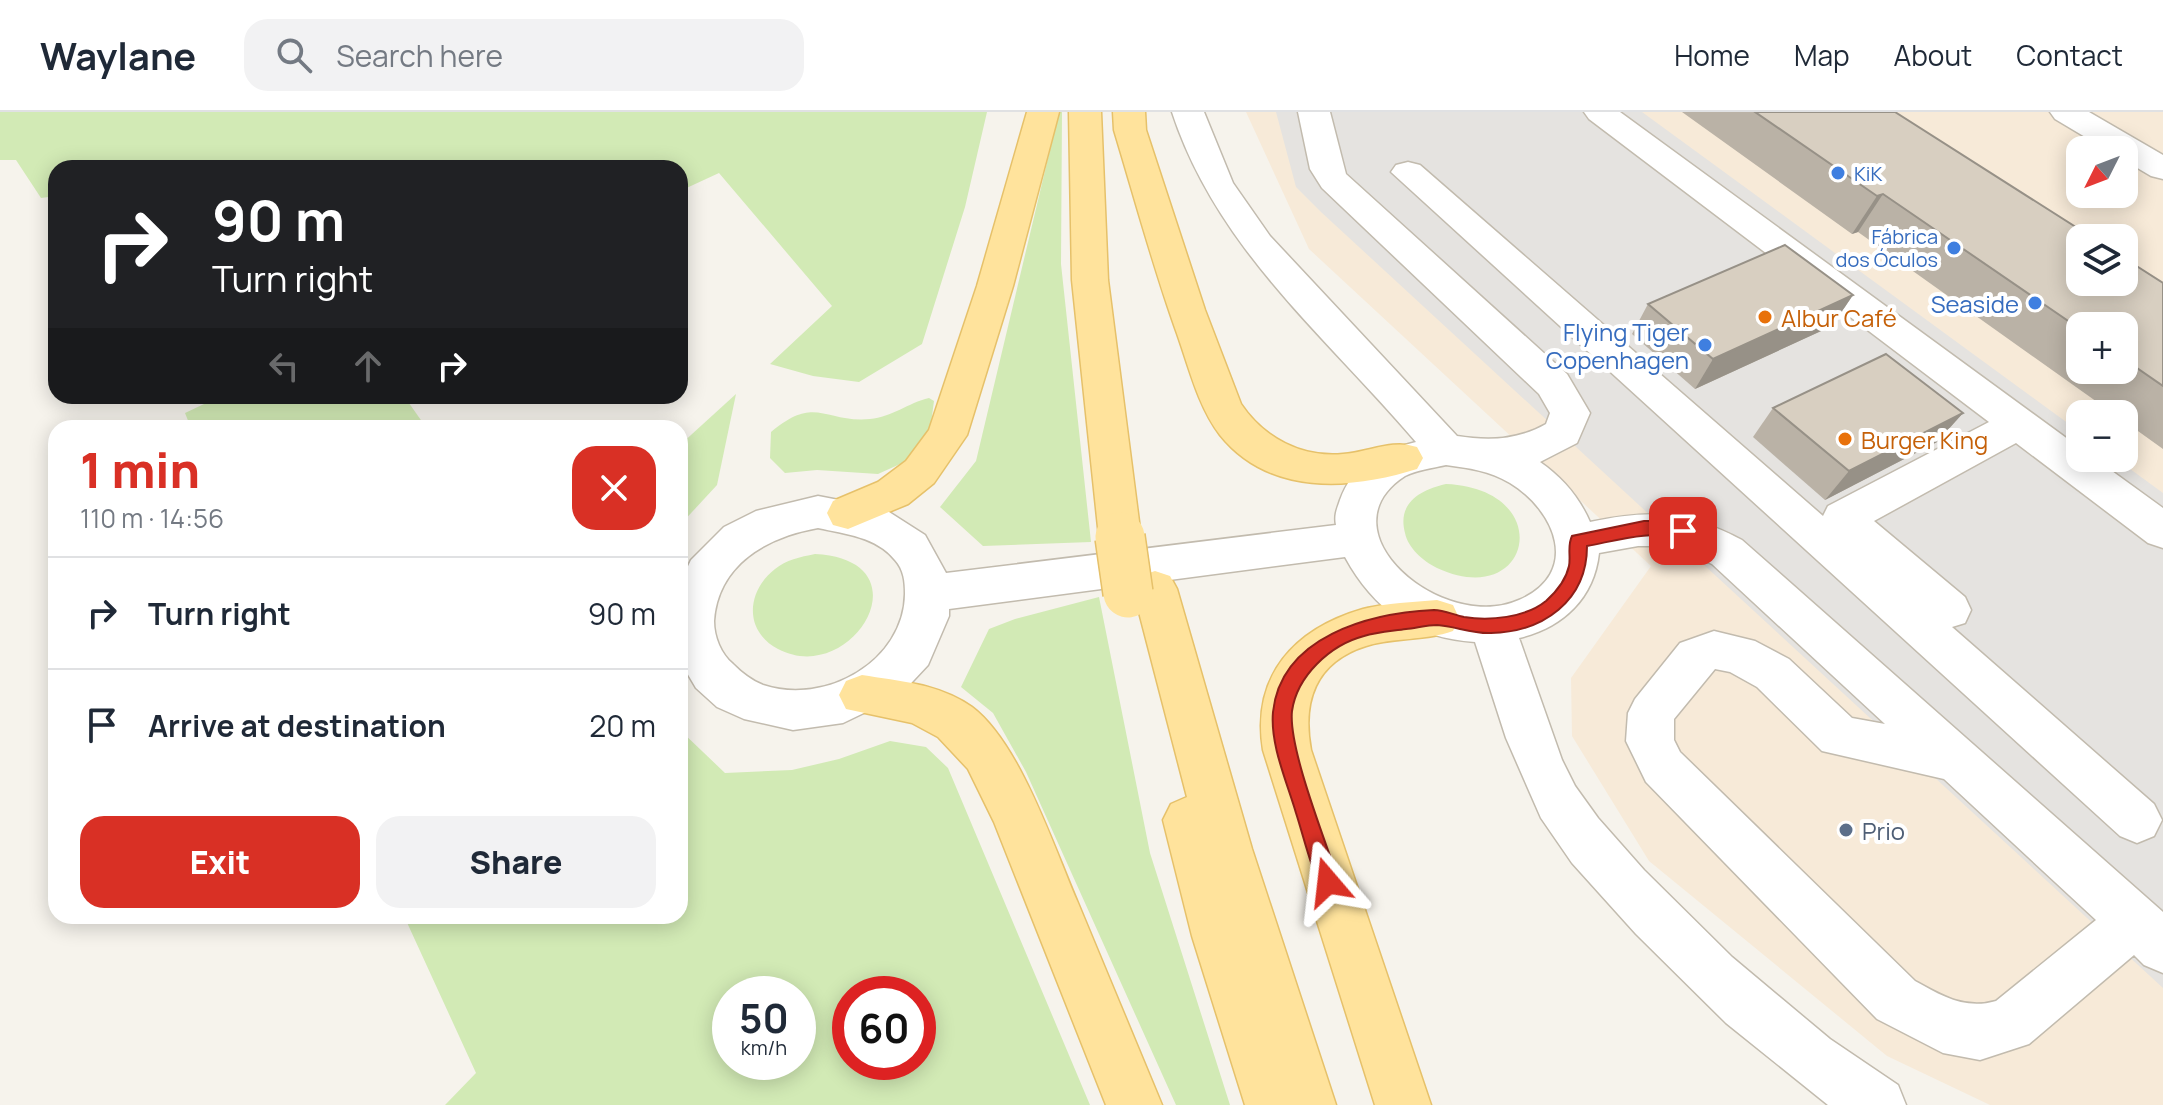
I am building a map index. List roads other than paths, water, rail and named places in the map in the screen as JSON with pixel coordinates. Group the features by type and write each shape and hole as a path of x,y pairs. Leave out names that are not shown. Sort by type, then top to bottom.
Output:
{"main road":[{"path":"848,513 893,493 920,472 947,435 995,286 1043,112"},
{"path":"1085,112 1090,280 1142,591 1218,936 1273,1105"},
{"path":"1105,112 1104,175 1133,536"},
{"path":"1129,112 1130,130 1187,310 1223,407 1235,426 1276,459 1302,467 1342,470 1403,458"},
{"path":"1142,591 1308,1105"},
{"path":"1403,1105 1287,750 1283,712 1294,677 1310,658 1334,641 1361,628 1437,618"},
{"path":"862,695 919,704 955,722 985,754 1016,815 1134,1105"}],"street":[{"path":"1188,112 1196,141 1217,185 1252,238 1285,278 1465,452 1518,468 1546,488 1567,513 1578,541 1578,567 1569,589 1550,608 1524,621 1492,626 1464,624 1437,618 1407,604 1383,585 1366,562 1356,539 1355,513 1362,490 1379,471 1403,458 1465,452 1535,449 1563,433 1570,413 1553,384 1334,181 1326,169 1314,112"},
{"path":"1600,112 2163,531"},
{"path":"2066,112 2163,169"},
{"path":"1408,172 2137,820"},
{"path":"1949,610 1843,518 2018,424"},
{"path":"818,512 848,513 880,523 906,541 923,564 931,593 928,621 914,649 892,675 862,695 828,706 793,710 755,703 723,688 701,663 691,633 692,602 706,572 729,547 759,527 789,516 818,512"},
{"path":"1578,541 1644,528 1667,527 1698,535 1727,552 1959,761 2149,934 2010,1025 1980,1033 1943,1026 1896,1000 1663,767 1650,741 1651,713 1696,657 1714,650 1739,655 1773,673 1839,736 1959,761"},
{"path":"931,593 1356,539"},
{"path":"1492,626 1529,736 1559,805 1608,867 1691,957 1790,1040 1878,1105"}],"place":[{"name":"KiK","path":"1838,173"},
{"name":"Fábrica dos Óculos","path":"1954,248"},
{"name":"Seaside","path":"2035,303"},
{"name":"Albur Café","path":"1765,317"},
{"name":"Flying Tiger Copenhagen","path":"1705,345"},
{"name":"Burger King","path":"1845,439"},
{"name":"Prio","path":"1846,830"}]}
